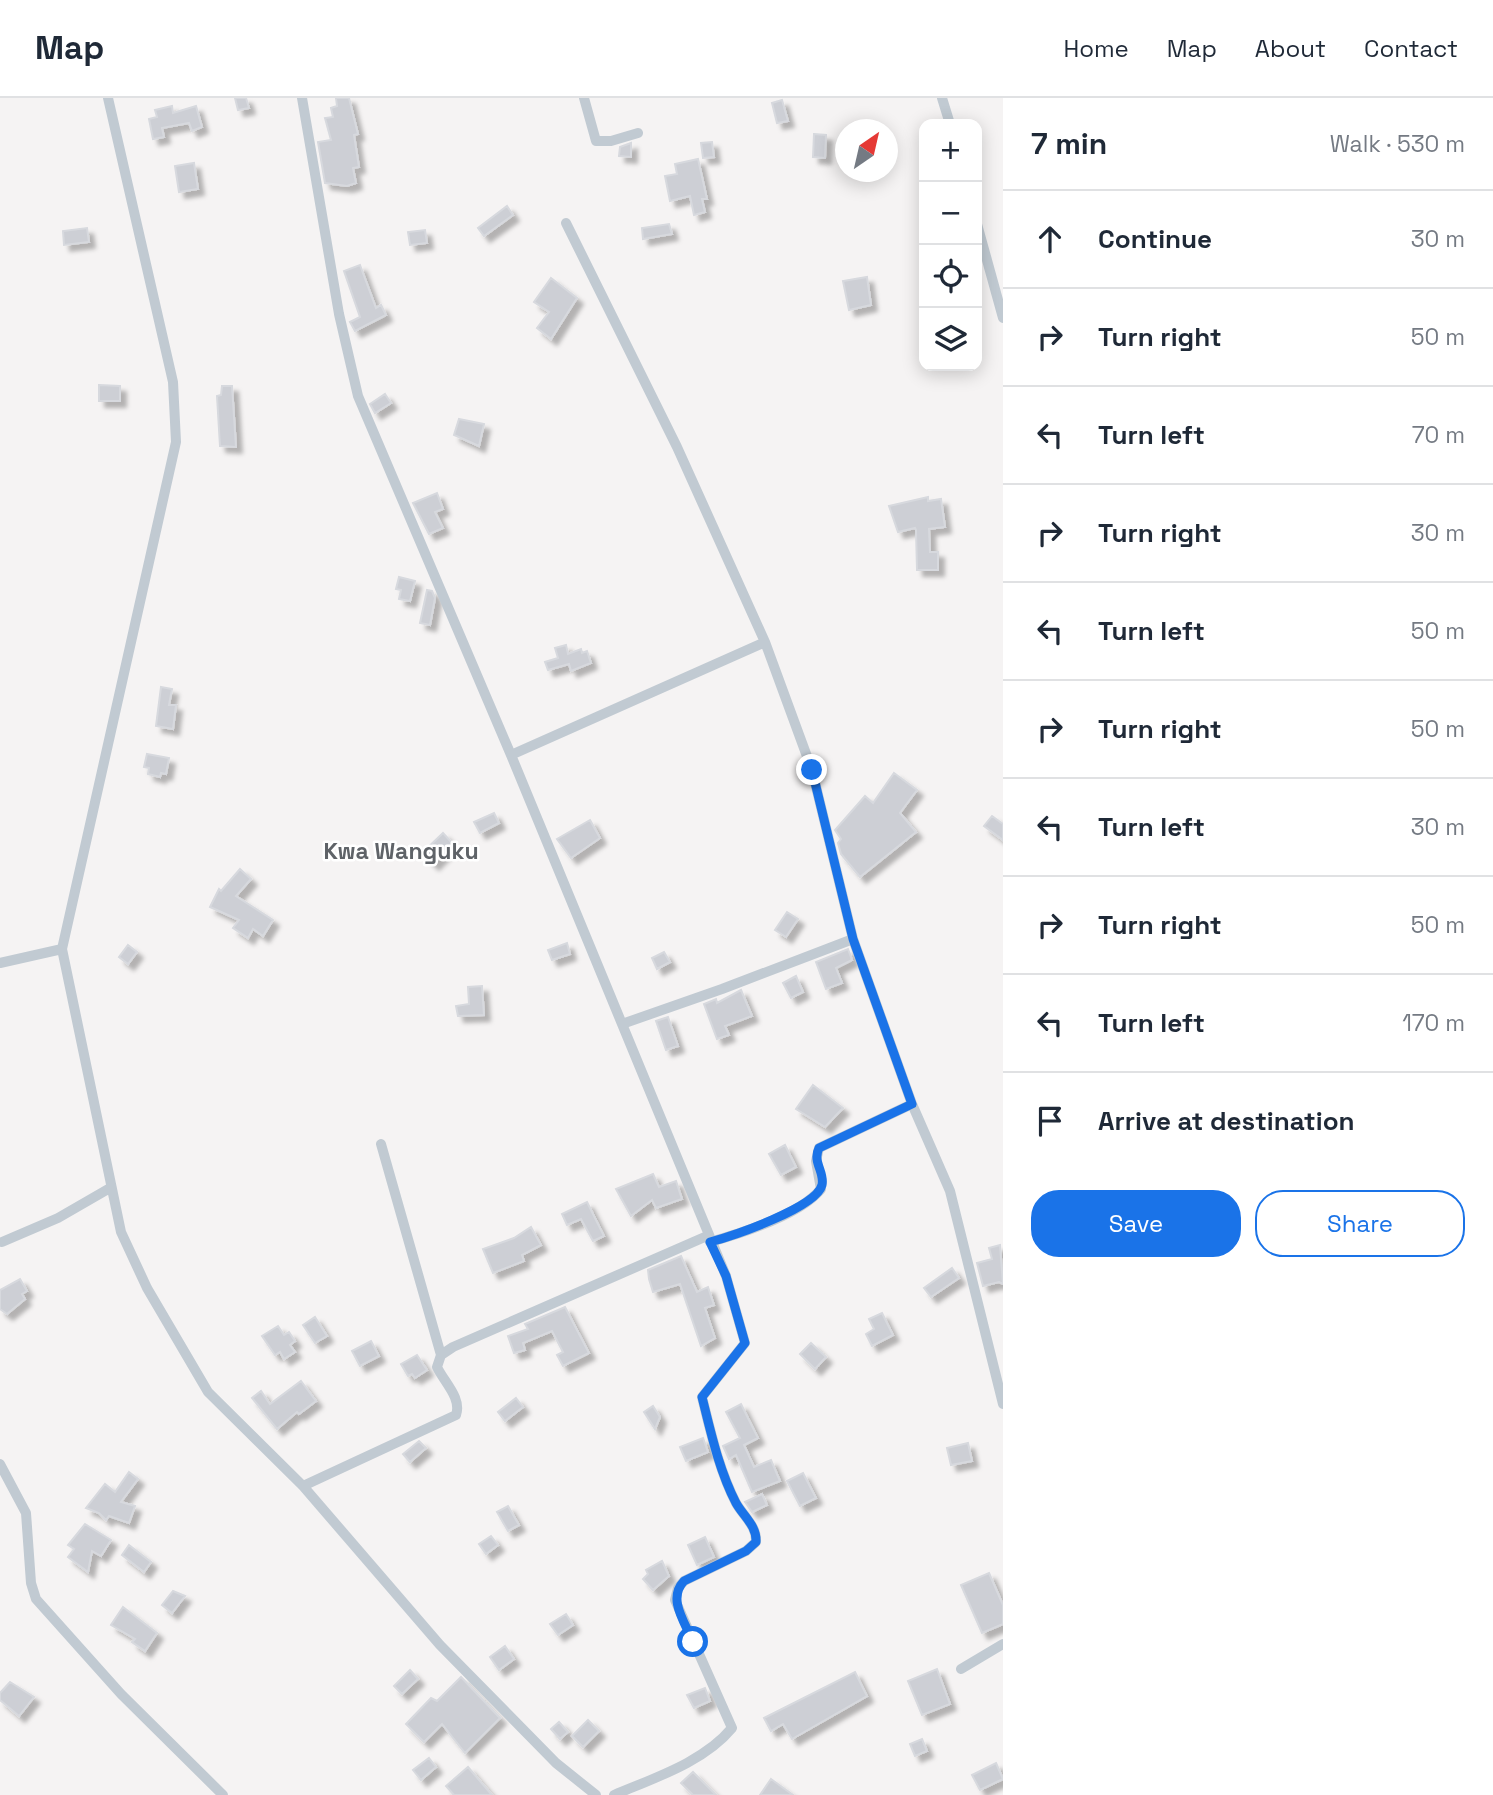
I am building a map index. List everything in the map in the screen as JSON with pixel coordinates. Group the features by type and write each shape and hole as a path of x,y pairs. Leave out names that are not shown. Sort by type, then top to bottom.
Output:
{"street":[{"path":"108,98 173,382 176,442 62,949 121,1233 147,1288 208,1392 303,1486 440,1645 556,1763 596,1795"},
{"path":"302,98 339,314 358,396 511,755 708,1239 726,1276 745,1343 702,1397 724,1476 736,1502 756,1532 756,1542 746,1551 684,1581 678,1588 676,1600 733,1728 719,1744 667,1772 614,1795"},
{"path":"584,98 596,141 611,141 638,133"},
{"path":"943,98 949,119"},
{"path":"566,223 677,447 765,642 812,770 853,939 912,1104 950,1191 1003,1404"},
{"path":"982,243 1003,318"},
{"path":"511,755 765,642"},
{"path":"622,1024 853,939"},
{"path":"0,963 62,949"},
{"path":"441,1355 708,1239 768,1221 812,1198 821,1189 822,1180 816,1161 819,1148 912,1104"},
{"path":"303,1486 456,1415 459,1407 437,1367 441,1355 381,1144"},
{"path":"1,1244 58,1218 110,1188"},
{"path":"0,1464 26,1513 31,1583 36,1599 121,1694 223,1795"},
{"path":"961,1669 1003,1644"}],"building":[{"path":"235,98 246,98 249,108 238,110"},
{"path":"336,98 349,98 358,134 354,135 359,167 353,168 356,183 347,186 325,183 318,142 331,140 325,118 333,117 331,108 337,106"},
{"path":"782,100 788,121 777,123 772,103"},
{"path":"172,106 173,113 196,106 202,127 192,131 189,123 162,128 164,137 153,139 149,119 157,117 155,110"},
{"path":"814,134 826,135 825,158 813,157"},
{"path":"712,142 714,157 703,158 701,143"},
{"path":"631,143 631,157 619,156 620,147"},
{"path":"698,159 707,199 702,199 705,212 694,215 690,196 670,201 665,176 677,174 675,164"},
{"path":"194,163 198,189 179,192 175,166"},
{"path":"507,206 513,215 484,236 478,228"},
{"path":"669,224 672,234 643,239 642,228"},
{"path":"87,228 89,242 64,245 63,231"},
{"path":"425,230 427,243 410,245 408,232"},
{"path":"360,265 376,308 381,305 386,315 355,331 350,322 360,317 344,271"},
{"path":"867,277 871,305 849,310 843,281"},
{"path":"551,278 577,298 551,339 537,328 549,312 534,302"},
{"path":"99,385 120,386 120,401 99,401"},
{"path":"222,386 232,386 236,447 220,446 217,396 221,395"},
{"path":"385,394 391,403 375,413 370,404"},
{"path":"459,419 484,424 479,446 454,435"},
{"path":"437,493 443,509 435,512 443,528 429,534 413,503"},
{"path":"928,497 928,501 941,499 945,527 929,529 930,552 938,552 938,570 917,570 916,530 898,532 889,506"},
{"path":"399,577 415,581 410,601 399,599 401,590 396,589"},
{"path":"427,590 432,591 435,598 430,625 420,623"},
{"path":"566,645 568,654 581,649 582,653 587,651 591,663 571,671 569,664 548,670 545,662 558,658 555,648"},
{"path":"161,687 172,689 169,705 176,705 173,729 156,726"},
{"path":"147,754 169,758 166,774 161,773 160,777 148,774 149,768 144,767"},
{"path":"894,773 917,790 900,813 916,832 860,877 841,854 838,843 841,839 835,830 865,796 873,803"},
{"path":"494,813 499,823 480,833 474,822"},
{"path":"992,816 1003,824 1003,840 984,826"},
{"path":"590,820 600,838 571,858 557,839"},
{"path":"443,833 453,844 433,864 422,853"},
{"path":"240,869 251,879 236,896 273,920 263,936 253,929 248,938 233,928 239,920 210,907 219,889 221,891"},
{"path":"787,912 798,919 786,937 775,930"},
{"path":"567,943 570,954 552,960 548,950"},
{"path":"128,945 137,952 128,964 119,957"},
{"path":"848,949 852,960 836,968 842,983 826,989 816,962"},
{"path":"664,952 670,962 657,969 652,958"},
{"path":"796,976 803,992 791,998 783,983"},
{"path":"482,986 484,1015 458,1016 456,1006 469,1004 468,987"},
{"path":"741,990 752,1016 725,1026 729,1035 717,1039 704,1004 716,999 717,1003"},
{"path":"668,1017 678,1046 666,1050 656,1021"},
{"path":"813,1085 843,1108 825,1127 796,1109"},
{"path":"785,1145 796,1167 781,1175 769,1154"},
{"path":"653,1174 659,1187 676,1181 682,1199 656,1208 652,1200 631,1216 616,1189"},
{"path":"587,1202 604,1236 593,1241 581,1219 567,1225 562,1214"},
{"path":"531,1227 541,1245 522,1255 524,1261 493,1273 483,1249 514,1238"},
{"path":"1000,1245 1003,1284 999,1282 983,1286 977,1263 992,1259 989,1248"},
{"path":"681,1256 697,1292 708,1287 714,1305 705,1308 715,1338 701,1346 680,1284 653,1292 649,1279 648,1270"},
{"path":"952,1268 959,1278 931,1297 924,1288"},
{"path":"20,1279 27,1291 22,1294 25,1299 7,1314 0,1309 0,1290"},
{"path":"565,1307 589,1353 563,1366 557,1355 563,1352 552,1331 523,1343 525,1350 514,1353 508,1336 528,1329 525,1324"},
{"path":"882,1313 893,1335 872,1346 866,1334 874,1329 869,1319"},
{"path":"315,1317 327,1336 315,1343 303,1325"},
{"path":"278,1326 284,1335 289,1332 295,1341 290,1345 295,1352 284,1359 280,1352 275,1355 262,1336"},
{"path":"371,1341 379,1356 360,1366 352,1351"},
{"path":"811,1343 826,1357 815,1369 800,1354"},
{"path":"417,1355 427,1370 415,1378 412,1374 408,1376 401,1364"},
{"path":"301,1381 316,1401 299,1414 297,1412 277,1429 252,1398 261,1391 270,1404"},
{"path":"516,1398 523,1407 505,1421 498,1412"},
{"path":"741,1404 758,1438 744,1445 754,1467 771,1460 780,1481 752,1492 736,1455 729,1459 723,1446 740,1438 726,1412"},
{"path":"653,1406 660,1417 655,1429 644,1412"},
{"path":"703,1438 708,1452 686,1461 680,1447"},
{"path":"419,1441 426,1448 410,1462 403,1454"},
{"path":"968,1443 972,1461 951,1465 947,1448"},
{"path":"129,1472 138,1479 121,1502 135,1506 129,1523 109,1516 106,1520 99,1513 86,1508 105,1484 115,1492"},
{"path":"803,1473 816,1498 800,1506 787,1481"},
{"path":"762,1494 767,1505 752,1512 745,1502"},
{"path":"508,1506 519,1525 508,1531 497,1512"},
{"path":"85,1524 111,1540 101,1556 92,1551 88,1572 68,1557 74,1549 68,1545"},
{"path":"491,1536 498,1545 486,1554 479,1544"},
{"path":"705,1537 714,1557 697,1565 688,1545"},
{"path":"129,1545 151,1562 144,1572 122,1555"},
{"path":"662,1561 669,1576 653,1590 643,1579 648,1574 646,1570"},
{"path":"989,1573 1003,1605 1003,1624 982,1633 961,1585"},
{"path":"173,1591 185,1596 172,1613 162,1605"},
{"path":"123,1607 157,1633 145,1651 132,1642 135,1639 111,1625"},
{"path":"566,1614 573,1625 558,1635 550,1624"},
{"path":"505,1646 514,1659 499,1670 490,1657"},
{"path":"937,1669 950,1704 922,1715 908,1681"},
{"path":"410,1670 418,1679 402,1694 394,1686"},
{"path":"855,1672 867,1696 792,1739 783,1724 771,1731 764,1718"},
{"path":"461,1677 500,1718 465,1753 442,1724 424,1742 406,1724 431,1698 437,1701"},
{"path":"10,1682 34,1697 19,1716 0,1700 0,1693"},
{"path":"705,1688 710,1701 694,1708 687,1695"},
{"path":"588,1720 599,1731 583,1747 572,1736"},
{"path":"559,1722 568,1732 560,1739 551,1729"},
{"path":"922,1739 927,1751 915,1756 910,1744"},
{"path":"429,1758 436,1767 421,1780 413,1770"},
{"path":"996,1763 1003,1779 980,1790 972,1775"},
{"path":"468,1767 492,1795 454,1795 446,1786"},
{"path":"693,1772 716,1795 693,1795 681,1783"},
{"path":"771,1779 793,1795 760,1795"}],"district":[{"name":"Kwa Wanguku","path":"401,851"}],"route":[{"path":"693,1642 676,1600 678,1588 684,1581 746,1551 756,1542 756,1532 736,1502 724,1476 702,1397 745,1343 726,1276 710,1242 768,1221 812,1198 821,1189 822,1180 816,1161 819,1148 912,1104 853,939 812,770"}]}
